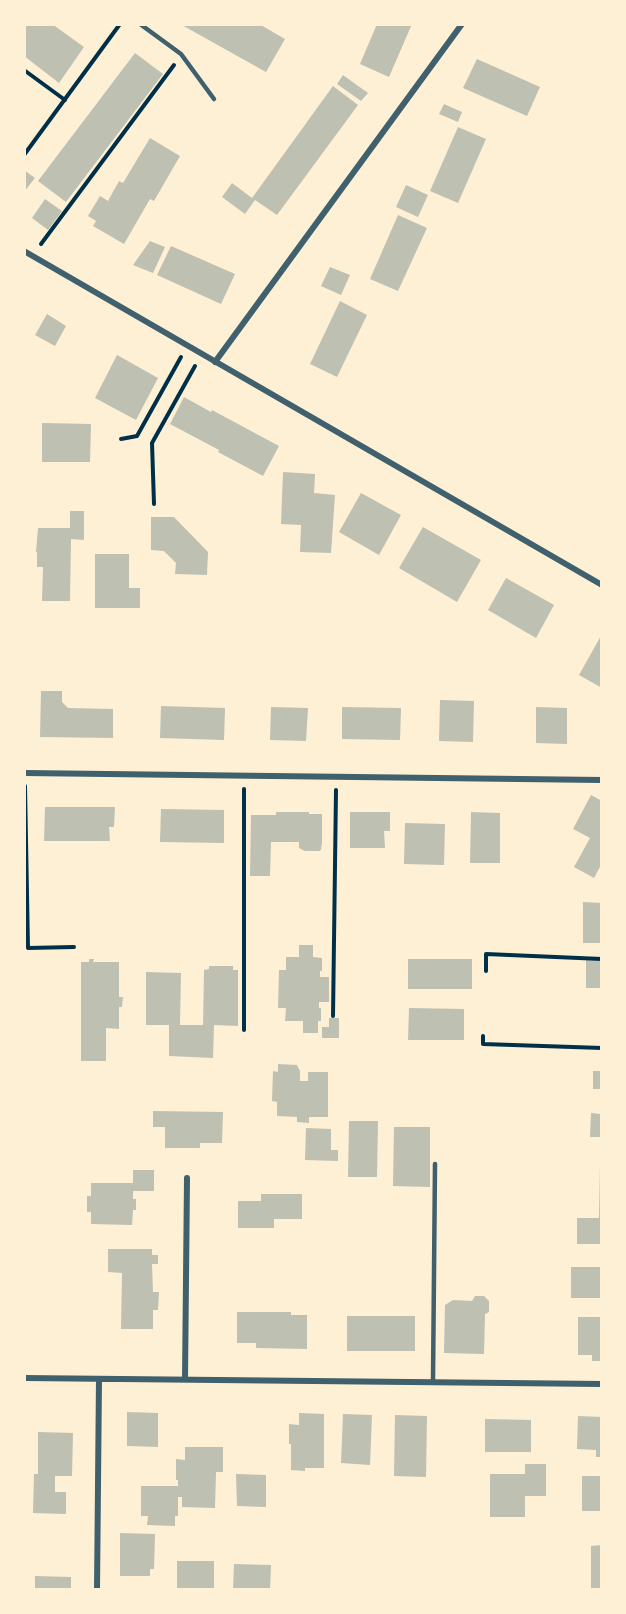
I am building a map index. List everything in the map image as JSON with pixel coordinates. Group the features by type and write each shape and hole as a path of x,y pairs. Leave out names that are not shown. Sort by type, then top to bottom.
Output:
{"street":[{"path":"215,362 462,24"},
{"path":"24,250 602,585"},
{"path":"24,773 602,780"},
{"path":"186,1379 187,1178"},
{"path":"24,1378 602,1384"},
{"path":"97,1590 99,1379"}],"lane":[{"path":"140,24 181,54 214,99"},
{"path":"434,1381 435,1164"}],"path":[{"path":"24,155 120,24"},
{"path":"33,256 181,54"},
{"path":"24,70 64,100"},
{"path":"121,439 136,436 187,346"},
{"path":"154,504 152,443 201,354"},
{"path":"24,773 28,948 74,947"},
{"path":"244,776 244,1030"},
{"path":"333,1016 336,777"},
{"path":"486,971 486,954 602,959"},
{"path":"483,1036 483,1044 602,1048"}],"building":[{"path":"24,24 52,24 84,47 59,83 24,56"},
{"path":"180,24 259,24 285,39 266,72"},
{"path":"377,24 412,24 389,77 360,64"},
{"path":"135,53 163,74 66,202 38,181"},
{"path":"477,59 540,87 527,116 463,88"},
{"path":"343,75 368,93 361,101 337,84"},
{"path":"333,86 358,105 277,215 255,200 245,214 222,197 232,183 252,198"},
{"path":"444,104 462,112 458,122 439,114"},
{"path":"458,127 486,139 458,203 430,191"},
{"path":"150,138 180,156 154,201 150,199 124,244 93,226 96,221 88,216 100,196 108,201 119,181 123,183"},
{"path":"24,170 35,178 24,192"},
{"path":"406,185 428,195 418,217 396,207"},
{"path":"45,199 62,211 48,230 32,218"},
{"path":"398,215 427,228 398,291 370,279"},
{"path":"150,241 165,247 153,273 133,265"},
{"path":"171,246 235,274 221,304 157,275"},
{"path":"330,267 350,275 341,295 321,286"},
{"path":"340,301 367,315 337,377 310,364"},
{"path":"47,314 66,326 55,346 35,335"},
{"path":"117,355 158,378 136,420 95,398"},
{"path":"184,397 279,446 263,476 170,424"},
{"path":"42,423 91,424 90,462 42,462"},
{"path":"283,472 315,474 314,493 335,495 331,553 300,552 301,525 281,524"},
{"path":"361,493 401,515 379,555 339,532"},
{"path":"70,511 84,511 84,540 71,539 70,601 42,601 43,567 37,567 36,552 38,528 70,528"},
{"path":"151,517 174,517 208,552 207,575 175,574 176,563 164,551 151,550"},
{"path":"423,527 481,560 457,602 399,568"},
{"path":"95,554 129,554 129,588 140,588 140,608 95,608"},
{"path":"506,578 554,605 536,638 488,610"},
{"path":"602,634 602,688 579,675"},
{"path":"41,691 62,691 62,702 68,708 113,709 113,738 40,737"},
{"path":"440,700 474,701 473,742 439,741"},
{"path":"161,706 225,708 224,740 160,738"},
{"path":"271,707 308,708 306,741 270,740"},
{"path":"342,707 401,708 400,740 342,739"},
{"path":"536,707 567,708 567,744 536,743"},
{"path":"591,795 602,801 602,863 594,878 574,867 590,838 573,829"},
{"path":"45,807 115,807 114,827 109,827 110,841 44,841"},
{"path":"161,809 224,810 224,843 160,842"},
{"path":"276,812 322,814 321,849 320,851 305,851 299,848 299,842 271,842 270,876 250,876 251,815 276,815"},
{"path":"350,812 390,812 390,831 384,831 385,848 350,848"},
{"path":"471,812 500,813 500,863 470,863"},
{"path":"405,823 445,824 444,865 404,864"},
{"path":"583,902 602,903 602,943 583,943"},
{"path":"299,945 313,945 313,957 322,958 320,977 329,977 329,1002 319,1002 321,1021 318,1021 318,1033 303,1033 303,1021 285,1021 286,1008 278,1008 279,970 286,970 286,957 299,957"},
{"path":"89,959 94,959 93,962 119,962 119,997 123,997 122,1007 119,1007 119,1029 106,1028 106,1061 81,1061 81,962 89,962"},
{"path":"408,959 472,959 472,989 408,989"},
{"path":"586,959 602,960 602,988 586,988"},
{"path":"209,966 233,966 233,970 238,970 238,1026 214,1025 213,1058 169,1056 169,1025 146,1025 146,972 181,973 180,1025 203,1025 204,970 209,969"},
{"path":"409,1008 464,1009 464,1040 408,1040"},
{"path":"329,1018 339,1018 339,1038 322,1038 322,1027 329,1027"},
{"path":"278,1064 297,1065 300,1071 300,1081 308,1081 308,1072 328,1072 328,1117 309,1117 309,1123 297,1122 297,1117 277,1116 277,1102 272,1101 273,1071 278,1072"},
{"path":"593,1071 602,1071 602,1137 590,1137 591,1113 600,1114 600,1089 593,1089"},
{"path":"153,1111 223,1112 222,1143 200,1143 200,1148 165,1148 165,1127 153,1127"},
{"path":"349,1121 378,1121 377,1177 348,1177"},
{"path":"394,1127 430,1127 430,1187 393,1186"},
{"path":"306,1128 331,1129 331,1150 338,1150 338,1161 305,1160"},
{"path":"600,1165 602,1165 602,1244 577,1244 577,1218 599,1218"},
{"path":"133,1170 154,1170 154,1191 133,1191 136,1210 133,1210 132,1225 91,1224 91,1212 87,1212 87,1196 91,1196 91,1183 133,1183"},
{"path":"261,1194 302,1194 302,1219 274,1219 274,1228 238,1228 238,1201 261,1201"},
{"path":"108,1249 152,1249 152,1255 158,1255 158,1264 152,1264 153,1292 159,1292 158,1310 153,1310 153,1329 121,1329 122,1273 108,1272"},
{"path":"571,1267 602,1267 602,1298 571,1298"},
{"path":"475,1296 484,1296 489,1301 489,1312 485,1314 484,1354 444,1353 445,1305 453,1300 472,1301"},
{"path":"237,1312 291,1312 291,1315 307,1315 307,1349 256,1348 256,1343 237,1343"},
{"path":"347,1316 415,1316 415,1351 347,1351"},
{"path":"578,1317 602,1317 602,1361 592,1361 592,1355 578,1355"},
{"path":"127,1412 158,1413 158,1447 127,1446"},
{"path":"299,1413 324,1414 324,1468 305,1468 305,1471 291,1470 289,1424 299,1425"},
{"path":"343,1414 372,1415 370,1465 341,1463"},
{"path":"395,1415 427,1416 426,1477 394,1476"},
{"path":"578,1416 602,1417 602,1457 596,1457 596,1450 577,1449"},
{"path":"485,1419 531,1420 531,1452 485,1452"},
{"path":"38,1432 73,1433 72,1476 55,1476 55,1492 66,1492 66,1514 33,1513 34,1474 38,1474"},
{"path":"185,1447 223,1447 223,1472 216,1472 215,1508 182,1507 182,1497 178,1497 178,1516 175,1516 175,1526 147,1525 148,1516 141,1516 141,1486 178,1486 176,1459 185,1460"},
{"path":"525,1464 546,1464 546,1496 525,1496 525,1517 490,1517 490,1474 525,1474"},
{"path":"236,1474 266,1475 266,1507 237,1506"},
{"path":"582,1476 602,1476 602,1511 582,1511"},
{"path":"120,1533 155,1534 154,1569 150,1569 150,1576 120,1576"},
{"path":"602,1545 602,1590 591,1590 591,1546"},
{"path":"177,1561 214,1561 214,1590 177,1590"},
{"path":"234,1564 271,1565 270,1590 233,1590"},
{"path":"35,1576 71,1577 71,1590 35,1590"}]}
